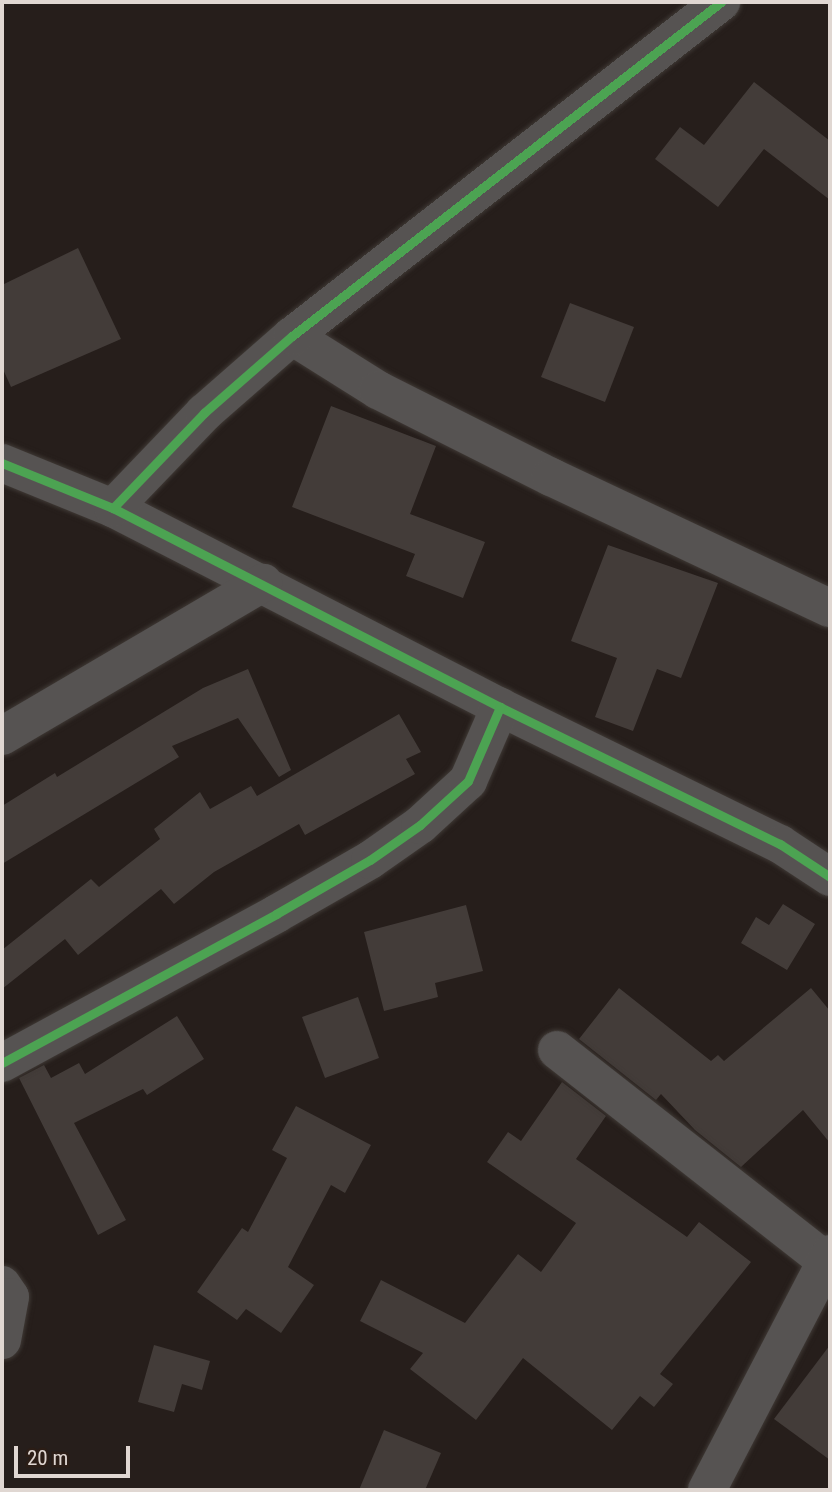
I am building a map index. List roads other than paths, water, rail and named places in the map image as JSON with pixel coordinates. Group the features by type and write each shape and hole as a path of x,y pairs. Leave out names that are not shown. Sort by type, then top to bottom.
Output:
{"street":[{"path":"113,508 204,413 292,336 721,2"},
{"path":"292,336 378,390 551,477 830,608"},
{"path":"2,463 113,508 264,583 500,707 780,844 830,877"},
{"path":"2,736 264,583"},
{"path":"2,1063 276,914 370,860 420,825 468,781 500,707"},
{"path":"557,1050 828,1257 707,1490"},
{"path":"2,1285 10,1297 2,1340"}]}
